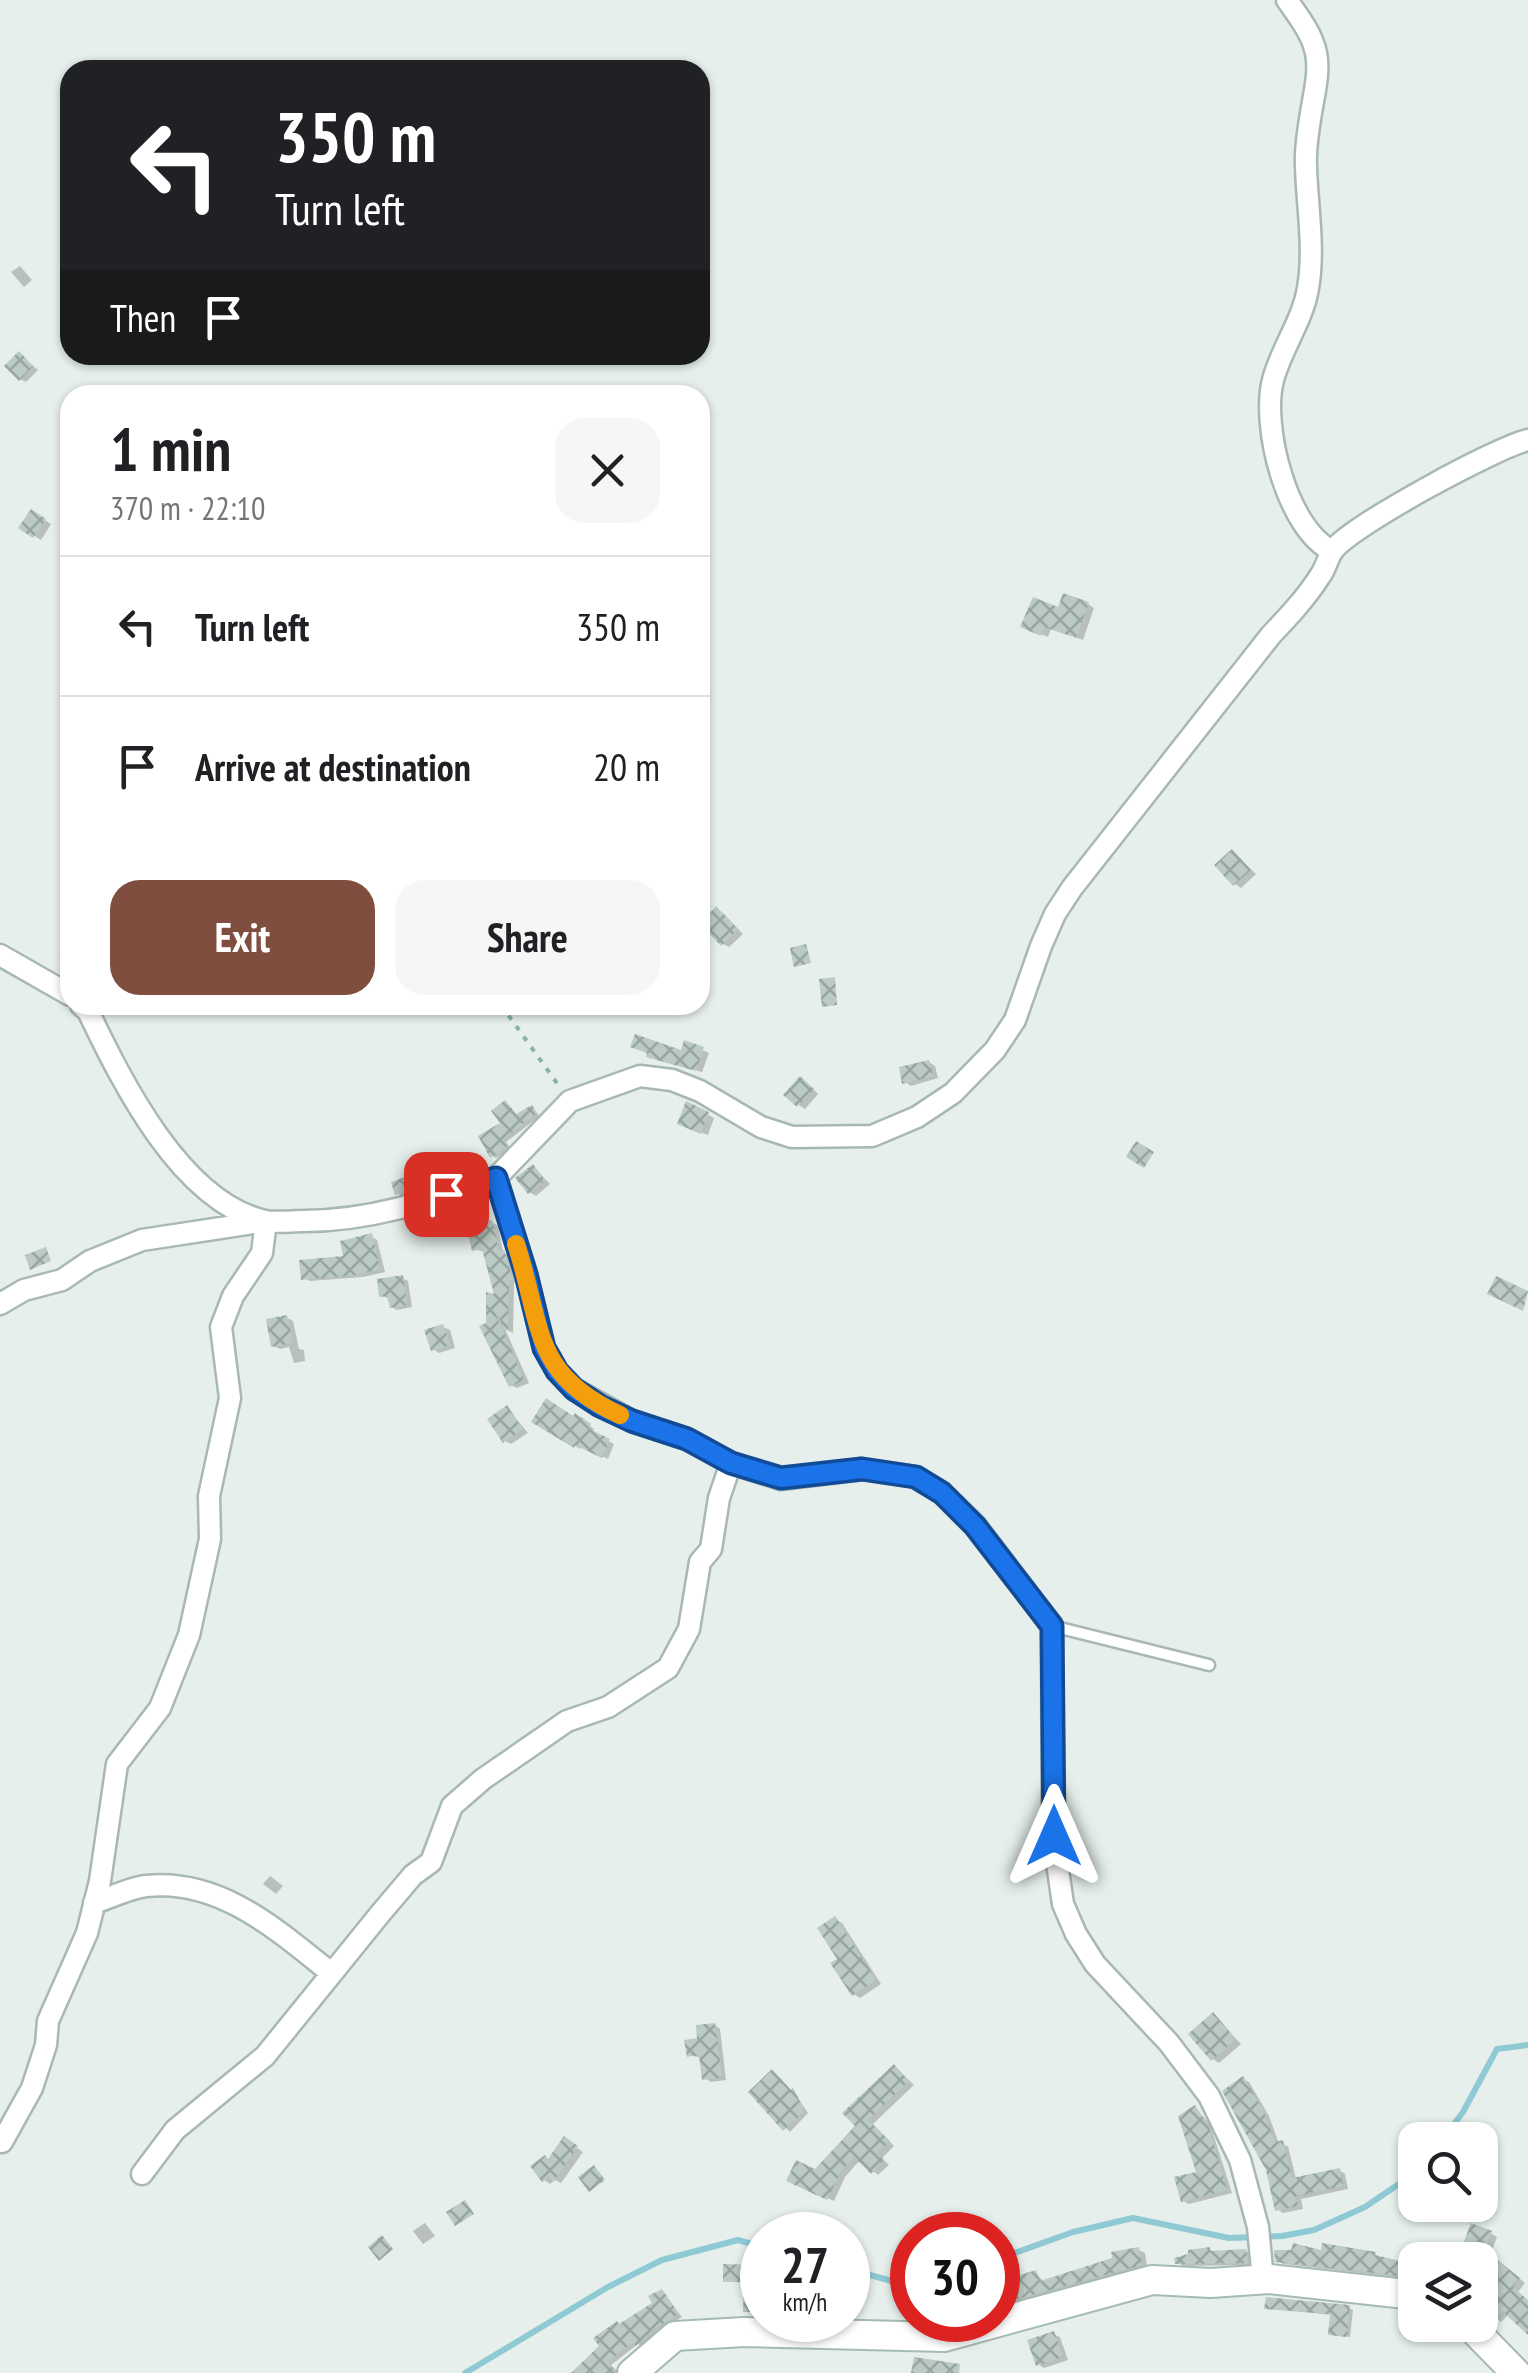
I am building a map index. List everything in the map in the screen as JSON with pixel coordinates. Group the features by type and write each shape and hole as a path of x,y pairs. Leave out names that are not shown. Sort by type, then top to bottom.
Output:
{"street":[{"path":"1287,0 1309,33 1317,54 1305,162 1311,262 1308,292 1271,384 1270,406 1275,444 1290,500 1304,528 1319,544 1332,550"},
{"path":"0,1304 24,1290 62,1280 90,1262 142,1240 266,1221 342,1221 393,1212 496,1178 570,1101 640,1076 672,1080 700,1090 761,1127 792,1136 872,1136 917,1118 953,1093 995,1050 1016,1020 1041,946 1072,888 1271,635 1305,598 1332,550 1404,502 1528,440"},
{"path":"0,955 60,989"},
{"path":"90,1015 131,1097 176,1157 201,1186 266,1221"},
{"path":"496,1178 544,1348 557,1371 574,1389 632,1421 687,1439 731,1463 781,1478 862,1469 916,1477 942,1493 975,1526 1052,1626 1054,1836 1062,1904 1095,1964 1169,2042 1209,2096 1240,2160 1259,2237 1263,2280"},
{"path":"2,2142 32,2088 46,2045 48,2021 87,1933 112,1813 117,1764 160,1708 190,1634 210,1540 209,1496 230,1398 221,1327 233,1296 262,1253 266,1221"},
{"path":"142,2174 175,2130 265,2056 413,1876 431,1862 452,1806 483,1779 567,1721 608,1707 668,1668 689,1629 700,1562 710,1548 719,1498 731,1463"},
{"path":"94,1903 144,1886 195,1888 256,1914 331,1973"},
{"path":"632,2373 675,2336 744,2332 944,2337 1152,2280 1263,2280 1398,2293"},
{"path":"1486,2342 1516,2373 1528,2362"}],"lane":[{"path":"1052,1626 1209,1665"}],"path":[{"path":"507,1015 570,1101"}],"building":[{"path":"19,351 33,366 19,381 4,366"},
{"path":"31,509 46,519 33,538 18,528"},
{"path":"1063,593 1089,602 1076,638 1044,627 1041,636 1020,627 1033,597 1058,607"},
{"path":"1232,849 1251,870 1233,886 1214,865"},
{"path":"716,906 738,929 721,946 710,934 710,913"},
{"path":"806,944 811,963 794,967 790,948"},
{"path":"835,977 837,1005 822,1007 819,979"},
{"path":"635,1034 681,1050 684,1040 704,1047 696,1071 646,1057 647,1053 630,1047"},
{"path":"929,1060 933,1076 902,1084 899,1067"},
{"path":"800,1076 814,1089 797,1107 783,1095"},
{"path":"505,1100 516,1114 532,1105 537,1113 503,1139 505,1149 490,1158 478,1136 500,1123 491,1111"},
{"path":"686,1101 709,1112 701,1134 677,1124"},
{"path":"1136,1141 1154,1152 1144,1168 1126,1157"},
{"path":"447,1162 454,1177 395,1195 391,1182"},
{"path":"533,1164 545,1180 528,1194 515,1178"},
{"path":"492,1220 499,1251 504,1250 513,1280 509,1281 508,1330 503,1331 496,1315 524,1380 509,1387 479,1326 486,1323 486,1292 494,1294 482,1249 472,1251 466,1226"},
{"path":"372,1233 380,1269 301,1280 299,1260 343,1256 340,1241"},
{"path":"46,1247 51,1261 30,1270 25,1255"},
{"path":"403,1275 407,1305 390,1308 387,1296 379,1297 377,1279"},
{"path":"1496,1276 1528,1291 1523,1311 1487,1294"},
{"path":"287,1315 293,1343 271,1347 266,1319"},
{"path":"443,1324 450,1345 431,1351 424,1330"},
{"path":"546,1398 573,1416 575,1413 591,1424 588,1428 610,1439 602,1458 575,1445 574,1448 531,1422"},
{"path":"507,1405 523,1429 503,1443 487,1419"},
{"path":"835,1916 876,1980 852,1996 830,1963 837,1959 817,1928"},
{"path":"1213,2012 1236,2039 1211,2061 1188,2034"},
{"path":"715,2023 722,2078 702,2080 699,2055 687,2057 684,2040 697,2038 696,2025"},
{"path":"894,2064 909,2081 868,2120 890,2141 877,2153 884,2160 871,2174 854,2157 840,2173 827,2200 786,2181 796,2160 815,2169 855,2126 842,2113"},
{"path":"772,2069 793,2088 803,2107 803,2112 783,2131 748,2092"},
{"path":"1243,2076 1263,2110 1275,2142 1283,2140 1292,2178 1340,2168 1343,2186 1296,2196 1298,2206 1275,2211 1266,2170 1222,2091"},
{"path":"1195,2105 1209,2127 1227,2190 1181,2202 1174,2177 1196,2172 1178,2116"},
{"path":"564,2136 578,2146 553,2182 549,2177 542,2182 530,2166 545,2155 548,2159"},
{"path":"594,2165 605,2180 589,2192 578,2177"},
{"path":"465,2200 474,2214 455,2226 446,2212"},
{"path":"1471,2223 1492,2231 1488,2242 1464,2242"},
{"path":"382,2235 393,2249 379,2261 368,2247"},
{"path":"1293,2243 1321,2250 1322,2243 1376,2252 1375,2255 1398,2260 1398,2276 1275,2262 1274,2250 1291,2250"},
{"path":"1139,2247 1142,2265 1020,2298 1020,2275 1036,2270 1040,2281 1112,2258 1111,2252"},
{"path":"1210,2247 1210,2251 1246,2249 1248,2263 1175,2264 1174,2258 1188,2254 1188,2250"},
{"path":"1498,2260 1520,2278 1513,2287 1528,2300 1528,2335 1502,2311 1498,2315"},
{"path":"723,2264 740,2264 740,2282 723,2282"},
{"path":"662,2289 679,2314 608,2361 615,2373 571,2373 599,2346 593,2338 652,2303 648,2296"},
{"path":"1266,2297 1350,2305 1347,2337 1328,2335 1330,2314 1264,2309"},
{"path":"1054,2331 1063,2357 1036,2366 1027,2340"},
{"path":"914,2357 960,2364 959,2373 911,2373"}],"waterway":[{"path":"1456,2122 1497,2049 1528,2045"},
{"path":"1020,2251 1073,2232 1133,2218 1229,2238 1282,2236 1314,2230 1365,2207 1398,2185"},
{"path":"465,2373 608,2287 662,2260 740,2241"},
{"path":"870,2275 890,2281"}],"slow traffic":[{"path":"516,1244 544,1348 557,1371 574,1389 620,1415"}],"route":[{"path":"446,1194 496,1178 544,1348 557,1371 574,1389 600,1406 687,1439 731,1463 781,1478 862,1469 916,1477 942,1493 975,1526 1052,1626 1054,1836"}]}
